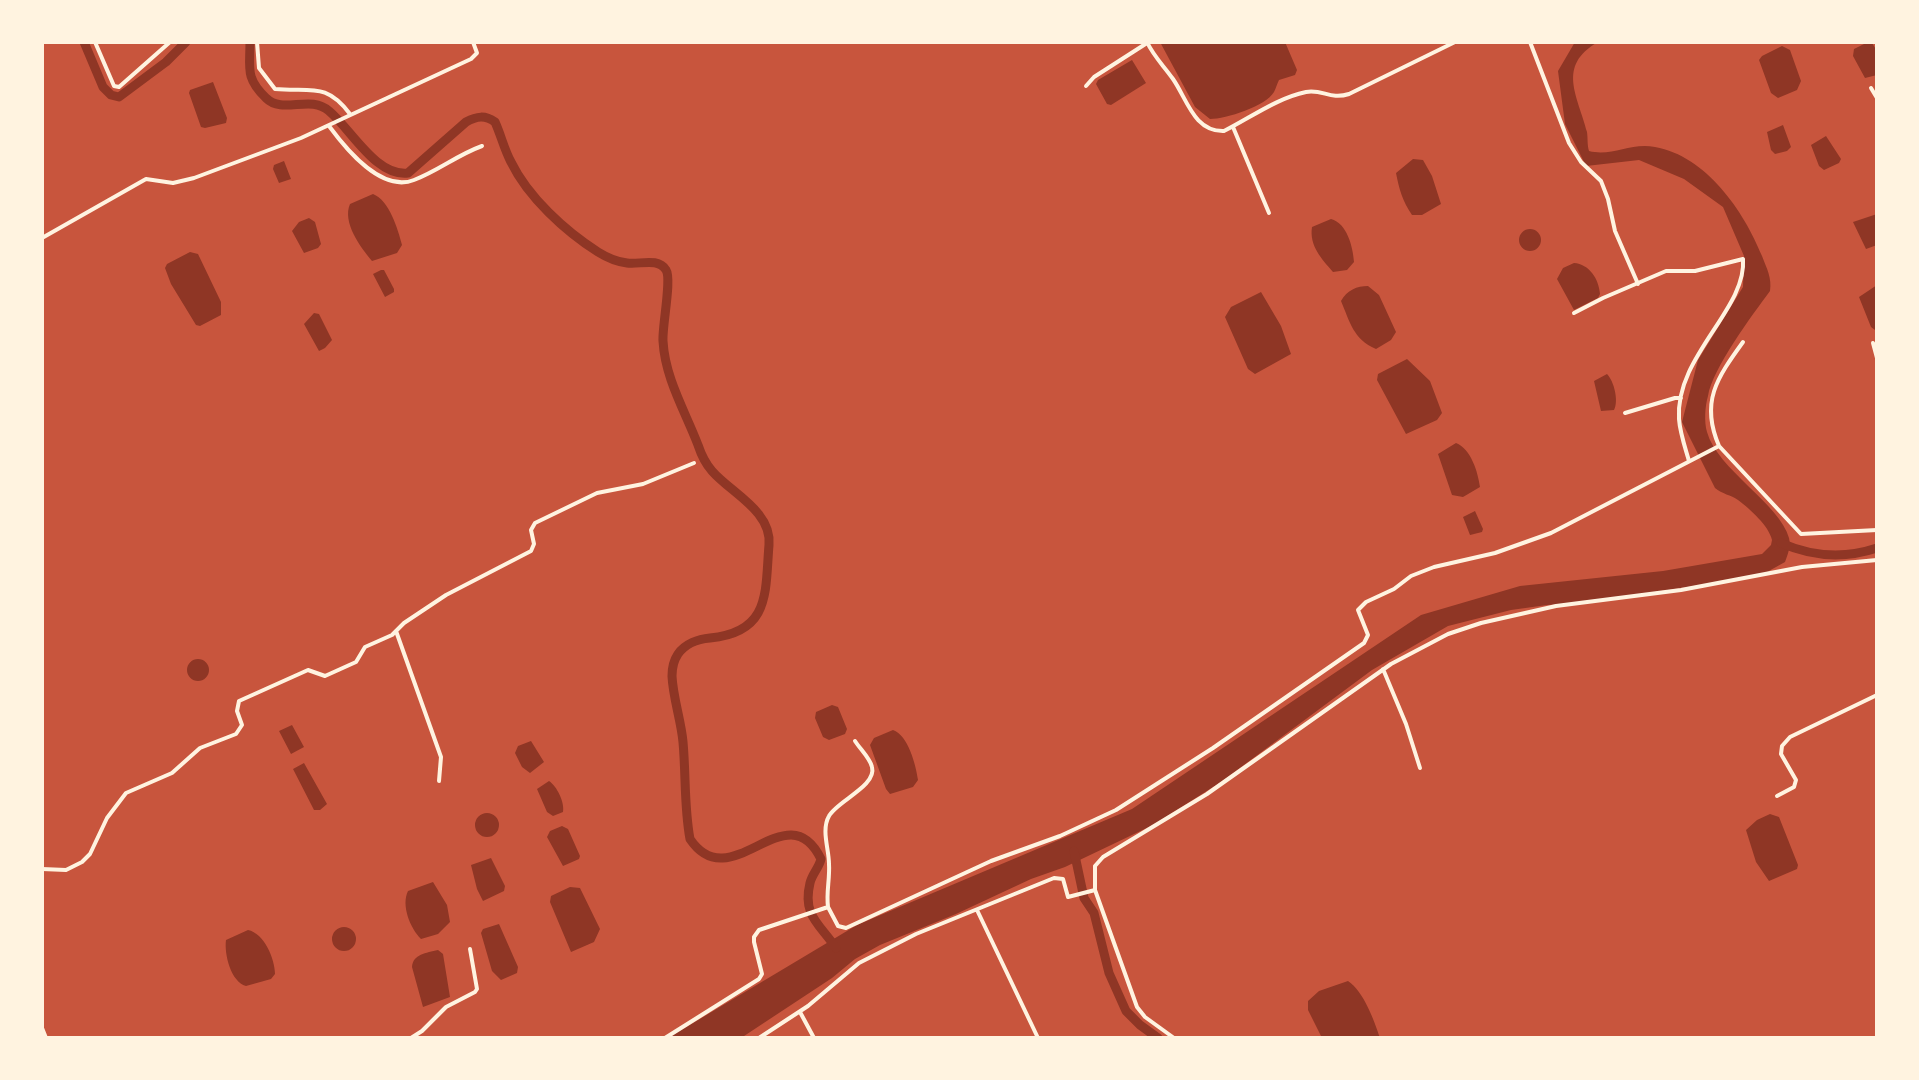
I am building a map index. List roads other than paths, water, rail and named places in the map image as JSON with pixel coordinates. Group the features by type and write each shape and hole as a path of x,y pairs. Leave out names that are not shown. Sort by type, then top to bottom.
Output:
{"street":[{"path":"95,42 109,78 114,86 119,87 170,42"},
{"path":"257,42 259,68 275,89 326,92 334,96 348,116"},
{"path":"42,238 146,179 173,183 194,178 331,125 471,59 477,53 473,42"},
{"path":"1086,86 1094,77 1147,42 1154,57 1174,80 1191,112 1199,121 1217,131 1233,127 1301,94 1322,92 1335,98 1349,94 1455,42"},
{"path":"1530,42 1569,143 1581,162 1601,181 1615,231 1638,284"},
{"path":"1871,88 1877,98"},
{"path":"331,125 362,163 401,184 482,146"},
{"path":"1233,127 1269,213"},
{"path":"1574,313 1666,271 1695,271 1743,259 1735,292 1698,352 1681,398 1679,419 1691,460"},
{"path":"1743,342 1718,378 1709,407 1716,447 1801,534 1877,530"},
{"path":"1873,343 1877,358"},
{"path":"1625,413 1681,398"},
{"path":"855,741 872,765 873,772 869,782 830,813 825,825 829,862 825,908 838,926 846,928 991,861 1060,836 1116,810 1213,748 1364,643 1368,635 1358,610 1366,602 1394,589 1411,576 1434,567 1495,553 1551,533 1716,447"},
{"path":"42,869 66,870 82,862 90,854 107,818 126,793 172,773 200,748 236,734 242,725 237,711 239,701 308,670 325,676 348,668 356,662 365,647 396,631 446,595 531,551 534,544 531,530 535,523 597,493 643,484 694,463"},
{"path":"1174,1038 1145,1017 1137,1007 1093,890 1095,866 1103,857 1218,787 1383,669 1448,634 1531,611 1681,590 1810,566 1877,560"},
{"path":"396,631 441,757 439,781"},
{"path":"1383,669 1420,768"},
{"path":"1777,796 1795,785 1796,780 1781,754 1782,746 1790,737 1877,695"},
{"path":"759,1038 800,1012 859,963 916,934 1054,878 1063,879 1068,897 1093,890"},
{"path":"665,1038 755,983 762,974 754,942 756,934 825,908"},
{"path":"976,910 1038,1038"},
{"path":"411,1038 446,1007 477,989 470,949"},
{"path":"800,1012 814,1038"},
{"path":"42,1028 46,1038"}],"waterway":[{"path":"84,42 103,87 111,95 119,97 166,62 186,42"},
{"path":"250,42 252,78 266,98 280,105 322,106 375,160 396,172 408,173 466,122 474,118 488,118 495,122 518,175 560,224 608,257 627,263 658,264 666,270 668,283 663,341 672,381 705,462 757,512 764,522 769,545 765,593 754,618 744,628 730,634 688,645 678,654 674,665 673,684 683,742 690,839 706,855 723,858 741,854 775,838 792,835 807,841 821,859 810,883 810,912 836,948"},
{"path":"1781,543 1829,555 1853,554 1877,548"},
{"path":"1074,851 1084,898 1094,913 1109,973 1126,1011 1158,1038"}]}
